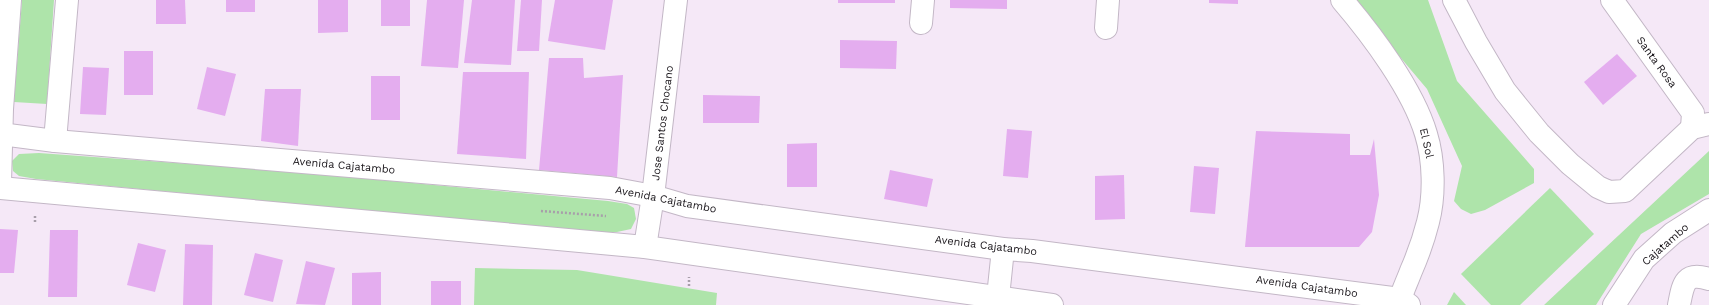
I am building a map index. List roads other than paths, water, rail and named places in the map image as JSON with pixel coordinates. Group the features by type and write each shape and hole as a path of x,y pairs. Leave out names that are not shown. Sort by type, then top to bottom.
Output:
{"street":[{"path":"0,183 1,134 10,0"},
{"path":"55,141 67,0"},
{"name":"Jose Santos Chocano","path":"645,247 653,196 676,0"},
{"path":"921,23 923,0"},
{"path":"1106,28 1108,0"},
{"name":"El Sol","path":"1342,0 1360,21 1386,58 1418,111 1427,134 1432,163 1432,192 1428,220 1402,303"},
{"path":"1454,0 1476,42 1505,91 1539,133 1570,164 1598,187 1609,192 1625,191 1700,126"},
{"name":"Santa Rosa","path":"1612,0 1693,113 1700,126"},
{"name":"Avenida Cajatambo","path":"1,134 55,141 610,188 653,196 687,206 1003,249 1032,251 1273,281 1402,303"},
{"path":"0,188 645,247 1052,305"},
{"name":"Cajatambo","path":"1614,305 1644,259 1673,233 1709,210"},
{"path":"998,298 1003,249"},
{"path":"1679,305 1684,283 1690,278 1699,276 1709,279"}]}
